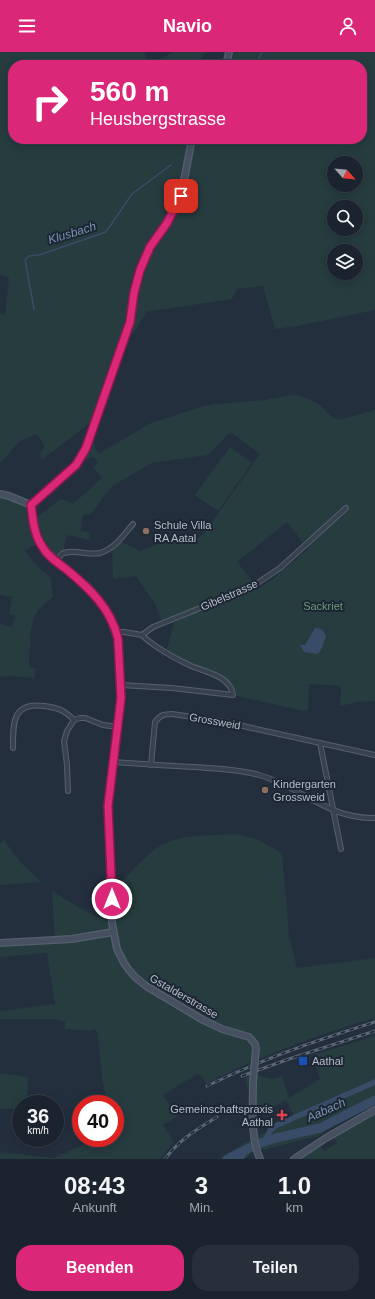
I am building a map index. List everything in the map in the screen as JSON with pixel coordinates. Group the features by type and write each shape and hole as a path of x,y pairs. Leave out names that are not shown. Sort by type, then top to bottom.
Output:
{"street":[{"path":"0,494 31,505 76,465 86,448 130,322 134,293 140,270 150,247 167,223 181,196 191,144"},
{"name":"Gstalderstrasse","path":"31,505 34,529 39,542 45,551 87,586 95,595 109,616 116,632 121,685 118,727 108,806 113,932 117,949 124,963 135,977 146,986 203,1020 222,1029 249,1037 255,1044 254,1137 256,1149 260,1159"},
{"name":"Gibelstrasse","path":"142,635 153,627 245,590 256,584 280,568 346,508"},
{"path":"56,561 63,553 70,552 90,554 99,553 112,548 120,541 133,524"},
{"path":"116,632 142,635 188,665 222,679 231,687 233,695 172,688 121,685"},
{"path":"13,748 13,728 15,719 24,707 33,704 58,708 67,713 74,720"},
{"name":"Grossweid","path":"151,765 155,722 158,717 164,714 220,721 375,756"},
{"path":"68,791 68,765 64,741 67,731 74,720 85,718 103,725 118,727"},
{"path":"320,743 341,849"},
{"path":"114,762 220,769 259,775 281,783 334,811 361,818 375,818"},
{"path":"0,943 72,939 113,932"},
{"path":"294,1159 328,1136 375,1110"}],"green space":[{"path":"0,52 144,52 147,60 8,60 8,144 367,144 367,60 227,60 229,52 375,52 375,310 275,329 263,286 237,289 232,299 146,312 134,333 125,337 97,418 41,460 40,453 45,446 37,434 20,441 0,463 0,313 5,315 9,278 0,275 0,223 3,222 0,222"},
{"path":"174,52 206,52 200,60 156,60"},
{"name":"Sackriet","path":"293,395 305,397 320,405 332,417 338,420 375,410 375,701 358,702 340,706 341,686 309,684 308,709 305,711 233,695 225,681 188,665 166,651 175,620 257,585 260,588 308,549 287,522 237,562 254,583 243,589 162,622 155,604 136,576 113,579 112,547 120,541 140,551 158,544 194,540 203,535 260,454 230,432 208,455 152,463 112,486 90,515 83,514 81,530 90,533 89,540 67,535 63,553 56,561 39,542 25,551 37,566 50,577 53,597 34,617 30,638 29,667 36,668 34,678 8,676 0,677 0,624 12,627 15,615 9,614 12,597 0,595 0,494 31,505 33,520 61,499 73,504 102,478 93,467 98,463 93,457 87,459 81,458 91,435 98,454 151,423 201,407 215,404 264,400"},
{"path":"230,447 252,463 218,511 195,495"},
{"path":"235,834 256,839 282,853 289,935 297,968 375,958 375,1018 289,1047 247,1064 206,1084 202,1076 197,1074 163,1095 177,1117 163,1125 174,1142 160,1159 0,1159 0,1152 54,1158 78,1147 124,1147 124,1095 106,1095 103,1084 97,1032 95,1029 90,1031 65,1029 65,1022 53,1019 0,1019 0,1011 55,1004 47,953 0,957 0,943 55,940 52,890 66,900 112,923 112,891 143,860 154,850 172,841 204,835"},
{"path":"4,840 19,861 41,882 0,885 0,843"},
{"path":"375,1036 375,1104 318,1136 251,1153 245,1159 220,1159 244,1143 295,1118 286,1100 265,1112 253,1113 253,1102 244,1078 257,1074 270,1079 282,1076 289,1098 320,1079 313,1055"},
{"path":"0,1073 28,1077 27,1095 12,1095 12,1109 0,1109"},
{"path":"375,1114 375,1159 294,1159 318,1143 324,1151 337,1143 333,1137"}],"water":[{"path":"315,628 322,630 326,637 320,652 317,654 304,652 300,645 305,645"}],"waterway":[{"name":"Klusbach","path":"258,60 262,52"},
{"name":"Klusbach","path":"34,309 25,260 29,256 39,255 106,232 132,194 171,165"},
{"path":"264,1142 270,1131 275,1126 375,1082"},
{"name":"Aabach","path":"261,1143 320,1128 375,1100"},
{"name":"Aabach","path":"227,1159 251,1147"},
{"name":"Aabach","path":"240,1159 248,1149"}],"railway":[{"path":"207,1086 248,1067 375,1022"},
{"path":"242,1076 375,1031"},
{"path":"165,1159 183,1140 217,1117"}],"place":[{"name":"Schule Villa RA Aatal","path":"146,531"},
{"name":"Kindergarten Grossweid","path":"265,790"},
{"name":"Aathal","path":"303,1061"},
{"name":"Gemeinschaftspraxis Aathal","path":"282,1115"}],"route":[{"path":"112,899 108,806 121,698 118,639 104,606 95,595 87,586 56,561 42,547 34,529 31,505 69,474 81,458 86,448 130,322 136,281 144,258 167,223 181,196"}]}
